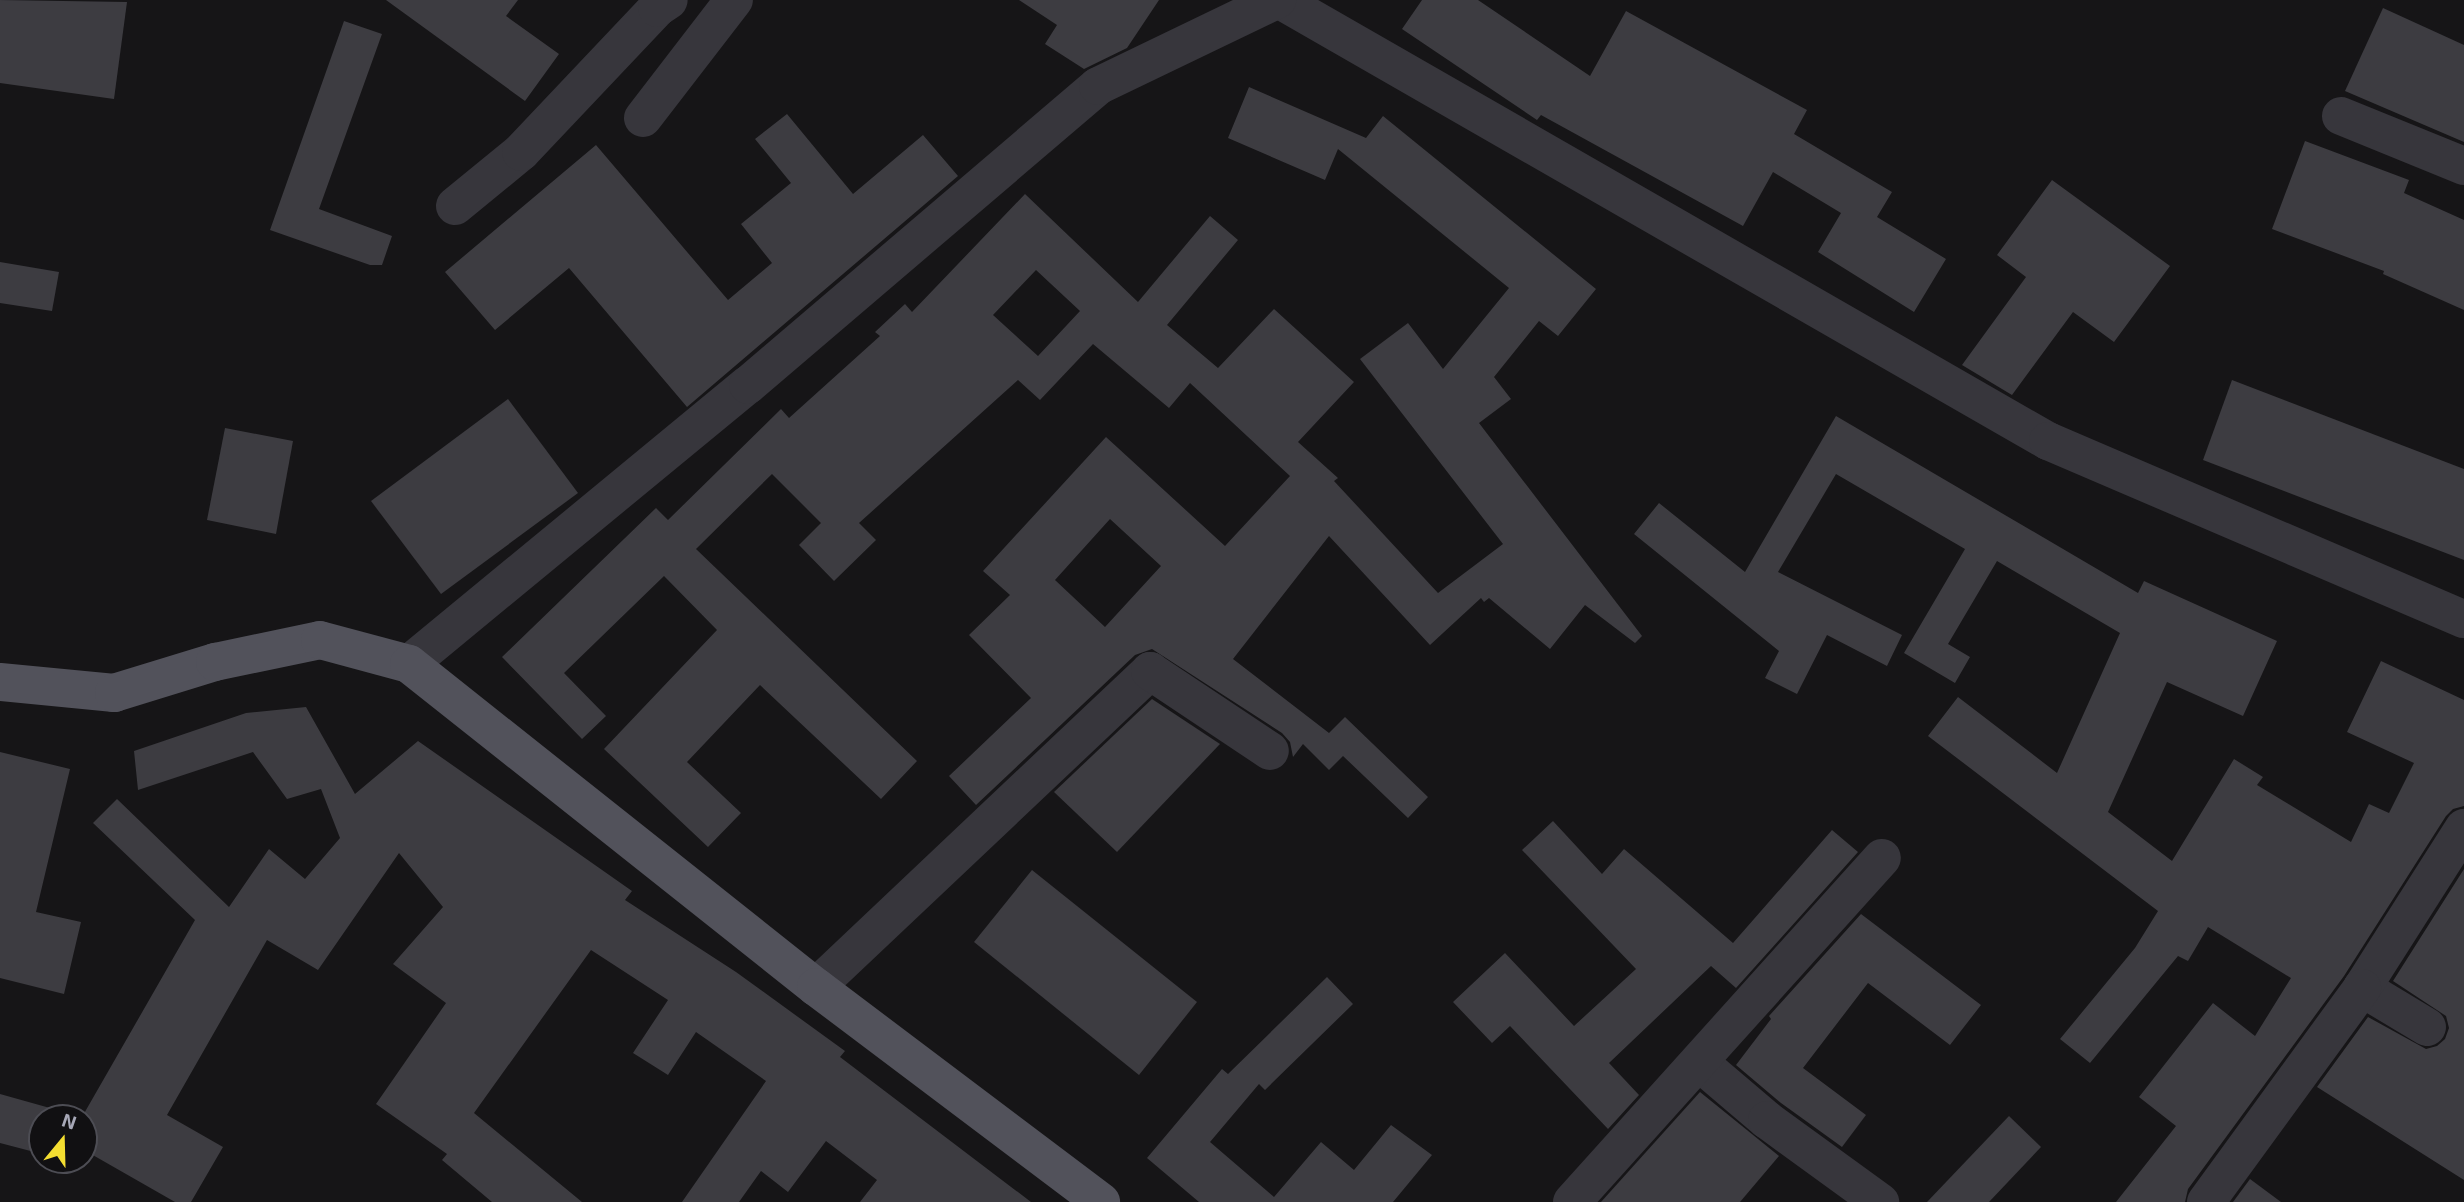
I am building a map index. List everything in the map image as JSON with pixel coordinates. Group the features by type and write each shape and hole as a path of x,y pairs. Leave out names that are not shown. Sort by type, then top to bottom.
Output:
{"main road":[{"path":"0,682 114,693 215,662 320,639 409,664 816,987 1101,1202"}],"street":[{"path":"455,206 521,152 657,8 669,0"},
{"path":"643,118 734,0"},
{"path":"409,664 748,385 1098,86 1279,0 2048,441 2464,619"},
{"path":"2341,116 2464,166"},
{"path":"816,987 1150,671 1270,751"},
{"path":"2206,1202 2362,988 2464,828"},
{"path":"1572,1202 1882,858"},
{"path":"2362,988 2427,1027"},
{"path":"1700,1063 1767,1120 1880,1202"}],"building":[{"path":"0,0 127,2 114,99 0,83"},
{"path":"386,0 518,0 506,16 559,54 525,101"},
{"path":"1019,0 1159,0 1127,48 1084,69 1045,44 1057,25"},
{"path":"1422,0 1478,0 1590,76 1626,11 1807,110 1794,134 1892,192 1877,217 1946,259 1914,312 1818,252 1841,213 1773,172 1743,226 1541,115 1537,120 1402,29"},
{"path":"2383,8 2464,45 2464,142 2345,91"},
{"path":"344,21 382,34 319,209 392,236 382,265 370,265 270,230"},
{"path":"1249,87 1366,138 1383,116 1596,289 1558,336 1539,321 1494,377 1511,399 1479,423 1642,636 1635,643 1585,605 1550,649 1489,598 1484,602 1481,598 1430,645 1329,536 1233,659 1329,733 1345,717 1428,797 1408,818 1343,756 1329,770 1303,744 1293,757 1290,742 1282,733 1152,649 1135,655 976,805 949,776 1031,698 969,635 1010,595 983,571 1106,437 1225,546 1290,476 1190,383 1169,408 1093,344 1040,400 1018,380 859,523 876,540 834,581 799,545 821,523 772,474 696,549 917,761 881,799 760,685 687,762 741,813 708,847 604,749 717,630 664,576 564,673 606,716 582,739 502,657 656,508 668,520 781,409 789,418 880,336 875,332 905,304 912,312 1025,194 1138,302 1210,216 1238,240 1167,325 1218,368 1274,309 1354,382 1298,442 1338,478 1334,481 1438,593 1503,544 1360,359 1408,323 1443,369 1509,288 1338,149 1325,180 1228,138","holes":["1036,270 1080,311 1038,356 993,315","1110,519 1161,566 1105,627 1055,580"]},
{"path":"787,114 853,194 923,135 958,176 687,407 569,268 495,330 445,272 596,145 728,300 772,263 741,224 791,183 755,139"},
{"path":"2305,141 2409,180 2404,193 2464,220 2464,310 2383,274 2384,271 2272,229"},
{"path":"2052,180 2170,266 2114,342 2073,312 2012,395 1962,365 2026,277 1997,255"},
{"path":"0,262 59,272 52,311 0,303"},
{"path":"2232,380 2464,469 2464,560 2203,460"},
{"path":"508,399 578,493 441,594 371,501"},
{"path":"1836,416 2138,593 2144,581 2277,641 2243,716 2167,682 2108,812 2172,861 2234,759 2263,777 2257,785 2351,842 2369,804 2389,813 2414,763 2347,732 2381,661 2464,700 2464,806 2453,809 2446,816 2344,976 2188,1189 2185,1202 2116,1202 2176,1126 2139,1097 2213,1003 2255,1036 2291,978 2208,927 2188,961 2178,956 2090,1063 2060,1039 2135,948 2158,911 1928,736 1958,697 2057,773 2120,633 1997,561 1948,644 1970,657 1955,683 1904,653 1965,549 1836,474 1778,572 1902,635 1887,666 1827,635 1797,694 1765,678 1779,651 1634,534 1659,503 1745,572"},
{"path":"225,428 293,441 276,534 207,520"},
{"path":"1152,699 1220,744 1117,852 1054,792"},
{"path":"306,707 355,794 418,741 632,891 625,900 736,972 845,1051 840,1057 1031,1202 860,1202 877,1180 826,1141 788,1192 761,1171 739,1202 682,1202 766,1081 696,1032 668,1075 633,1053 668,1000 591,950 474,1113 582,1202 492,1202 442,1160 447,1154 376,1104 446,1003 393,964 443,907 399,853 318,970 267,940 167,1115 223,1147 191,1202 175,1202 98,1158 98,1104 89,1104 195,920 93,823 117,799 229,907 269,849 305,879 340,838 321,789 287,799 253,752 138,790 134,751 246,713"},
{"path":"0,752 70,769 36,912 81,922 64,994 0,978"},
{"path":"1553,821 1602,874 1624,849 1733,943 1832,830 1858,852 1736,988 1711,966 1609,1063 1639,1095 1608,1129 1510,1026 1492,1043 1453,1002 1505,953 1574,1026 1636,969 1522,850"},
{"path":"2464,869 2464,1180 2317,1087 2368,1017 2426,1049 2437,1046 2445,1039 2449,1028 2446,1016 2393,981"},
{"path":"1032,870 1197,1002 1139,1075 974,942"},
{"path":"1861,914 1981,1005 1950,1045 1868,983 1803,1068 1866,1115 1842,1147 1781,1103 1736,1065 1771,1019 1769,1016"},
{"path":"1327,977 1353,1004 1265,1090 1259,1084 1210,1142 1274,1197 1321,1142 1354,1170 1391,1125 1432,1155 1393,1202 1199,1202 1147,1158 1222,1069 1228,1074"},
{"path":"1700,1092 1779,1156 1740,1202 1601,1202"},
{"path":"0,1094 36,1104 28,1104 28,1150 0,1143"},
{"path":"2009,1116 2041,1147 1989,1202 1927,1202"},
{"path":"2250,1179 2281,1202 2233,1202"}]}
